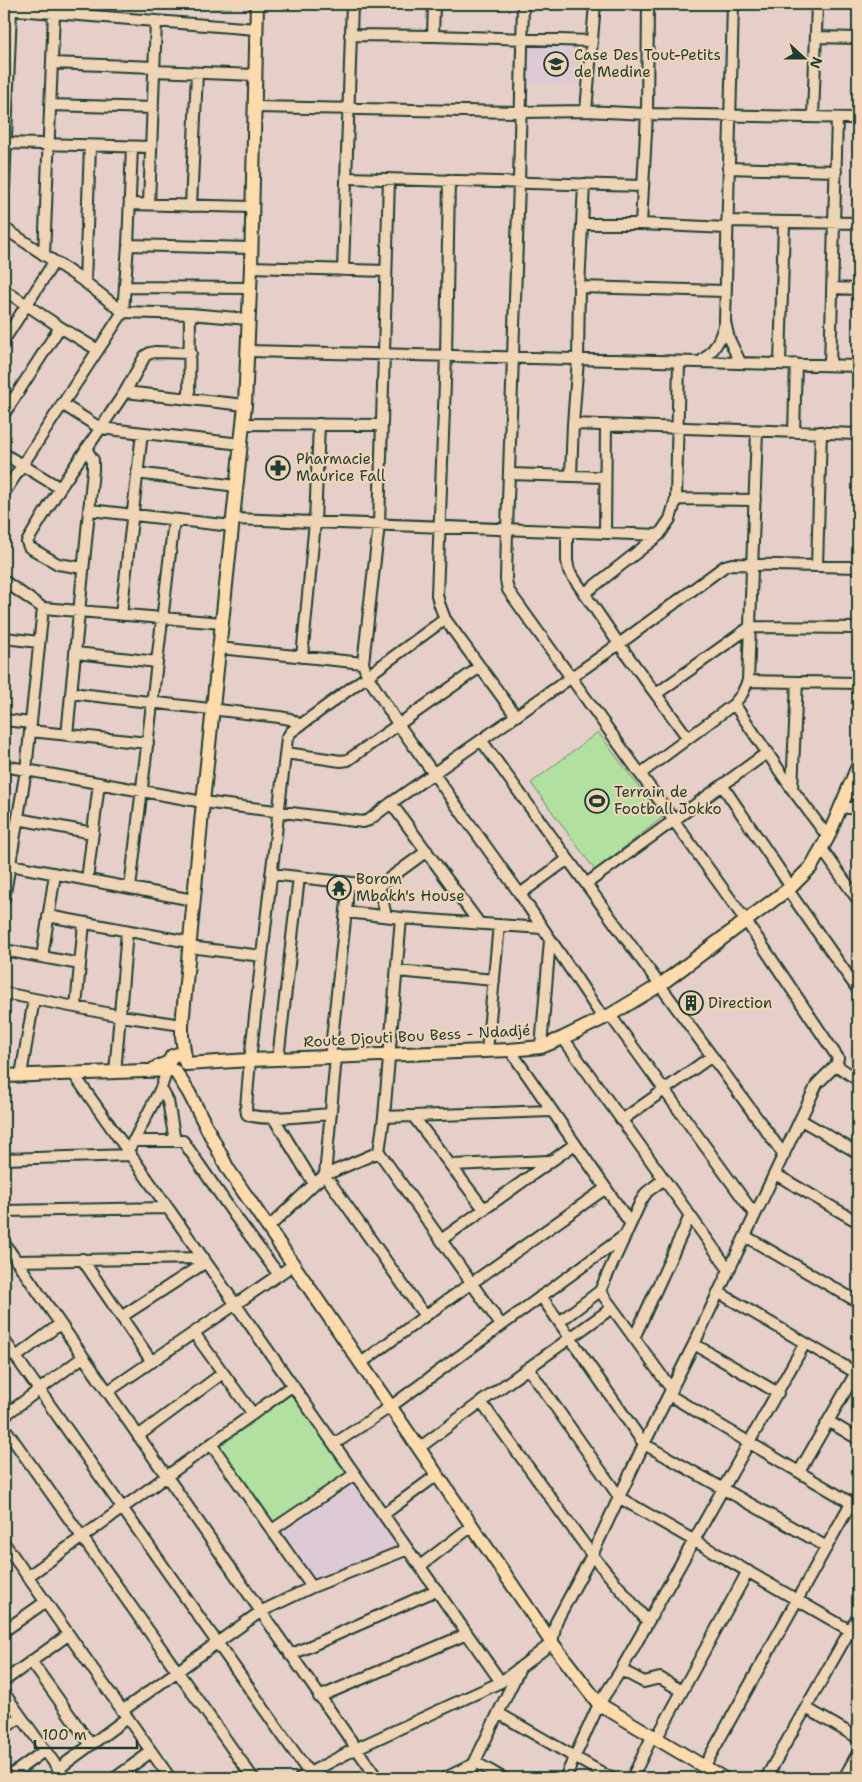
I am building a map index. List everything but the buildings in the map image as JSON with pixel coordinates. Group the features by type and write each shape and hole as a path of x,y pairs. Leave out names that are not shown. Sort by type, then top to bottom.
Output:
{"main road":[{"path":"257,4 251,267 245,404 212,710 182,1031 177,1065 189,1093 228,1169 552,1643 599,1704 723,1778"},
{"name":"Route Djouti Bou Bess - Ndadjé","path":"4,1076 115,1073 145,1071 177,1065 250,1060 487,1052 541,1047 607,1016 660,985 789,888 811,867 822,849 858,766"}],"street":[{"path":"343,270 352,4"},
{"path":"433,36 434,4"},
{"path":"4,1340 218,1644 304,1776 355,1749 501,1682 552,1643 556,1622 620,1498 644,1444 694,1344 818,1084 836,1064 838,1058 746,921 508,590 506,580 506,529 519,182 523,4"},
{"path":"586,111 595,4"},
{"path":"641,224 647,114 648,4"},
{"path":"733,4 725,322 729,339 740,362"},
{"path":"813,117 817,4"},
{"path":"4,185 7,9 256,29"},
{"path":"44,255 54,13"},
{"path":"149,204 156,21"},
{"path":"350,35 592,41"},
{"path":"816,37 858,38"},
{"path":"52,63 255,75"},
{"path":"192,206 197,73"},
{"path":"50,105 153,108"},
{"path":"255,107 521,112 586,111 858,118"},
{"path":"830,365 837,118"},
{"path":"5,143 151,147"},
{"path":"84,282 90,146"},
{"path":"4,493 123,312 132,147"},
{"path":"728,168 836,171"},
{"path":"346,178 643,186"},
{"path":"389,179 379,525 363,663 367,675 398,724 520,894 550,940 664,1090 755,1215"},
{"path":"449,180 446,356 438,595 445,619 516,716"},
{"path":"570,475 572,424 578,359 584,184"},
{"path":"130,204 252,207"},
{"path":"780,364 784,222"},
{"path":"582,224 858,223"},
{"path":"4,228 84,282 123,312 190,314 248,319"},
{"path":"128,244 251,248"},
{"path":"4,340 54,262"},
{"path":"251,267 386,271"},
{"path":"125,287 250,288"},
{"path":"579,287 725,291"},
{"path":"832,288 858,289"},
{"path":"4,290 98,350"},
{"path":"189,399 190,314"},
{"path":"700,362 714,349 719,341 725,322"},
{"path":"4,414 60,327"},
{"path":"248,351 858,366"},
{"path":"82,568 58,564 28,547 27,542 86,448 125,392 145,356 150,353 191,353"},
{"path":"584,594 659,535 670,519 676,499 679,362"},
{"path":"794,432 796,364"},
{"path":"125,392 245,404"},
{"path":"62,404 100,428 241,444"},
{"path":"243,424 382,425"},
{"path":"302,657 315,522 319,424"},
{"path":"572,424 858,434"},
{"path":"605,533 606,425"},
{"path":"640,774 734,704 742,694 748,681 757,431"},
{"path":"121,615 142,432"},
{"path":"817,566 821,432"},
{"path":"67,735 76,653 82,568 90,510 93,460 86,448"},
{"path":"4,454 60,488"},
{"path":"137,473 236,486"},
{"path":"509,474 605,476"},
{"path":"676,499 754,500"},
{"path":"90,510 174,520 315,522 659,535"},
{"path":"130,888 174,520"},
{"path":"566,532 567,566 619,644 688,738"},
{"path":"4,766 203,802 364,822 619,644 725,566 732,564 858,567"},
{"path":"4,581 43,608 222,623"},
{"path":"4,899 7,864 18,819 26,770 43,608"},
{"path":"331,1114 273,1117 250,1116 247,1114 250,1060 288,734 445,619"},
{"path":"656,694 750,627 858,628"},
{"path":"4,638 39,642"},
{"path":"219,648 363,663"},
{"path":"76,653 157,662"},
{"path":"286,753 341,761 348,760 480,667"},
{"path":"748,681 858,683"},
{"path":"792,789 797,682"},
{"path":"71,693 285,718 300,725"},
{"path":"734,704 792,789 828,837"},
{"path":"4,720 67,735 148,743"},
{"path":"481,740 784,1155"},
{"path":"586,884 768,752"},
{"path":"87,880 99,783"},
{"path":"722,786 858,990"},
{"path":"391,803 479,923"},
{"path":"841,807 858,809"},
{"path":"18,819 93,833"},
{"path":"822,849 858,900"},
{"path":"271,874 379,886 427,851"},
{"path":"520,894 568,859"},
{"path":"7,864 193,900"},
{"path":"42,957 55,874"},
{"path":"278,1059 299,877"},
{"path":"349,883 333,1057 331,1114 325,1175 425,1316"},
{"path":"379,886 386,916"},
{"path":"346,912 401,918 542,928"},
{"path":"48,916 127,930 189,944 262,956"},
{"path":"401,918 384,1117 379,1152 501,1325"},
{"path":"76,1007 84,923"},
{"path":"487,1052 499,925"},
{"path":"115,1073 127,930"},
{"path":"541,1047 550,940"},
{"path":"4,950 80,964"},
{"path":"397,971 494,980"},
{"path":"4,993 120,1016 182,1031"},
{"path":"21,1075 34,999"},
{"path":"563,1038 729,1270"},
{"path":"510,1050 630,1223"},
{"path":"622,1120 712,1056"},
{"path":"836,1064 858,1080"},
{"path":"131,1149 162,1088 177,1065"},
{"path":"73,1073 131,1149 168,1208 501,1682"},
{"path":"162,1088 168,1101 175,1141"},
{"path":"384,1117 551,1111"},
{"path":"412,1116 452,1165 484,1209"},
{"path":"273,1117 314,1184"},
{"path":"801,1120 858,1153"},
{"path":"4,1159 131,1149 184,1141 235,1216 279,1275"},
{"path":"441,1240 575,1144"},
{"path":"268,1228 325,1175 379,1152"},
{"path":"452,1165 550,1161"},
{"path":"775,1174 858,1222"},
{"path":"559,1322 600,1291 630,1223 647,1192 664,1179"},
{"path":"361,1363 606,1188"},
{"path":"4,1211 168,1208"},
{"path":"634,1338 690,1216"},
{"path":"334,1444 390,1407 624,1236"},
{"path":"745,1236 858,1302"},
{"path":"5,1247 377,1778"},
{"path":"82,1260 152,1362"},
{"path":"16,1261 205,1260"},
{"path":"121,1317 205,1260"},
{"path":"108,1392 294,1265"},
{"path":"600,1291 670,1393 749,1443 855,1505 827,1547 704,1767"},
{"path":"718,1292 805,1344 857,1372 799,1472"},
{"path":"541,1296 644,1444 827,1547"},
{"path":"419,1448 612,1308"},
{"path":"16,1357 60,1324"},
{"path":"194,1333 253,1414"},
{"path":"694,1344 778,1392"},
{"path":"564,1778 599,1704 621,1670 805,1344"},
{"path":"4,1416 83,1357"},
{"path":"528,1368 620,1498 854,1633"},
{"path":"138,1436 224,1373"},
{"path":"27,1577 293,1385"},
{"path":"481,1402 592,1555 648,1622"},
{"path":"828,1422 858,1439"},
{"path":"4,1426 253,1778"},
{"path":"211,1444 312,1587"},
{"path":"272,1530 355,1474"},
{"path":"384,1514 437,1475"},
{"path":"420,1566 472,1526"},
{"path":"4,1543 170,1778"},
{"path":"58,1769 91,1745 125,1714 178,1672 260,1612 312,1587 408,1549"},
{"path":"632,1778 748,1571"},
{"path":"290,1655 437,1590"},
{"path":"4,1631 45,1602"},
{"path":"766,1778 806,1708 854,1633 858,1616"},
{"path":"319,1697 467,1634"},
{"path":"4,1681 68,1635"},
{"path":"31,1661 91,1745"},
{"path":"467,1778 519,1669"},
{"path":"621,1670 644,1682 660,1678 682,1691"},
{"path":"4,1693 65,1778"},
{"path":"806,1708 858,1738"},
{"path":"498,1713 611,1778"},
{"path":"4,1729 20,1717"},
{"path":"7,1778 44,1751"},
{"path":"115,1778 151,1752"},
{"path":"844,1778 858,1753"},
{"path":"445,1778 474,1763"},
{"path":"474,1763 504,1778"}],"shaded area":[{"name":"Case Des Tout-Petits de Medine","path":"530,43 582,43 581,85 529,84"},
{"path":"357,1481 401,1545 314,1581 280,1533"}],"green space":[{"path":"160,4 231,4 231,9"},
{"name":"Terrain de Football Jokko","path":"598,732 662,818 595,870 531,783"},
{"path":"292,1394 347,1473 274,1525 219,1445"}],"place":[{"name":"Case Des Tout-Petits de Medine","path":"556,64"},
{"name":"Pharmacie Maurice Fall","path":"278,468"},
{"name":"Terrain de Football Jokko","path":"597,801"},
{"name":"Borom Mbakh's House","path":"339,888"},
{"name":"Direction","path":"691,1003"}]}
